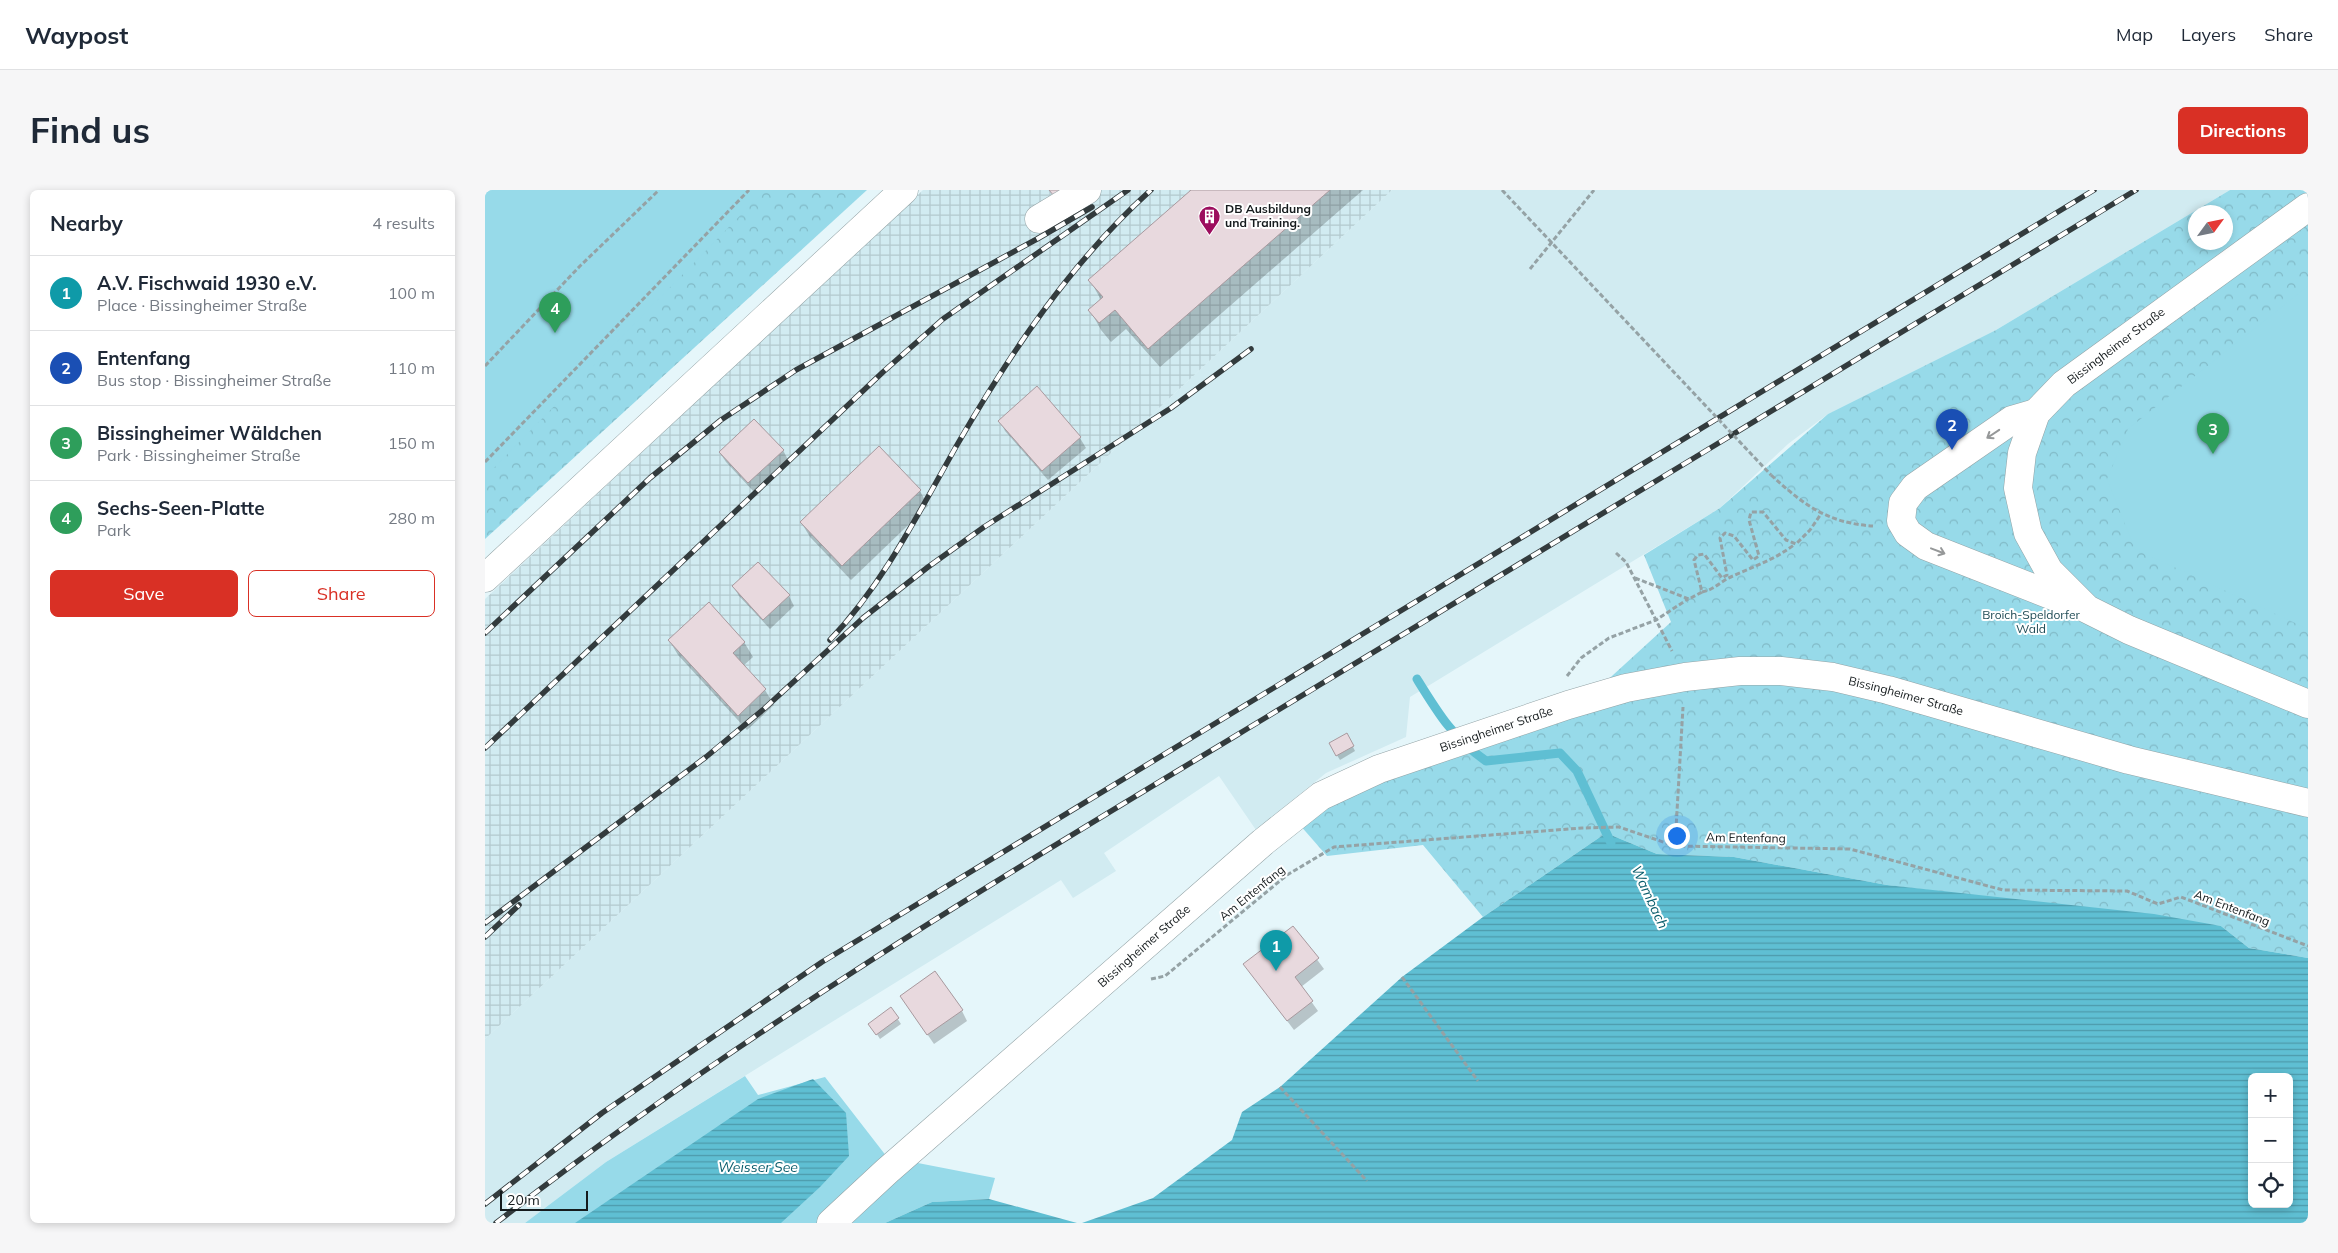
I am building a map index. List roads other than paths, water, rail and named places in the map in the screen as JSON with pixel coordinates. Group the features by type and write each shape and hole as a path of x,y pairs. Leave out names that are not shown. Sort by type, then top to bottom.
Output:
{"street":[{"path":"485,578 904,190"},
{"path":"1039,219 1087,190"},
{"name":"Bissingheimer Straße","path":"2308,207 2065,384 2036,413 2022,453 2018,488 2028,533 2049,571 2087,609 2129,630 2308,704"},
{"path":"2036,413 2012,420 1915,487 1903,503 1901,522 1909,533 1926,546 2087,609"},
{"name":"Bissingheimer Straße","path":"831,1223 895,1164 1263,842 1321,796 1379,769 1485,735 1568,705 1626,688 1685,677 1740,670 1781,671 1833,677 1888,690 2129,760 2308,803"}],"water":[{"path":"1606,833 1657,854 1734,857 1887,885 2154,914 2221,926 2249,948 2308,958 2308,1223 1082,1223 1153,1198 1232,1140 1242,1112 1280,1087 1402,977 1483,917"},
{"name":"Weisser See","path":"813,1079 846,1113 849,1156 820,1187 781,1223 575,1223 758,1099"},
{"path":"989,1199 1077,1223 885,1223 932,1202"}],"waterway":[{"name":"Wambach","path":"1417,679 1439,714 1455,734 1486,761 1560,753 1577,771 1611,843"}],"railway":[{"path":"485,748 883,372 943,319 1128,190"},
{"path":"830,640 884,571 977,411 1044,310 1095,247 1151,190"},
{"path":"485,1204 602,1113 822,962 2094,190"},
{"path":"496,1223 588,1153 683,1086 778,1021 973,896 2136,190"},
{"path":"485,633 650,478 721,420 796,370 1037,239 1092,207"},
{"path":"485,923 706,757 765,708 863,618 928,567 984,527 1171,408 1251,349"},
{"path":"485,937 519,905"}],"place":[{"name":"DB Ausbildung und Training.","path":"1209,235"},
{"name":"Sechs-Seen-Platte","path":"555,333"},
{"name":"Entenfang","path":"1952,450"},
{"name":"Bissingheimer Wäldchen","path":"2213,454"},
{"name":"A.V. Fischwaid 1930 e.V.","path":"1276,971"}],"park label":[{"name":"Broich-Speldorfer Wald","path":"2031,622"}]}
